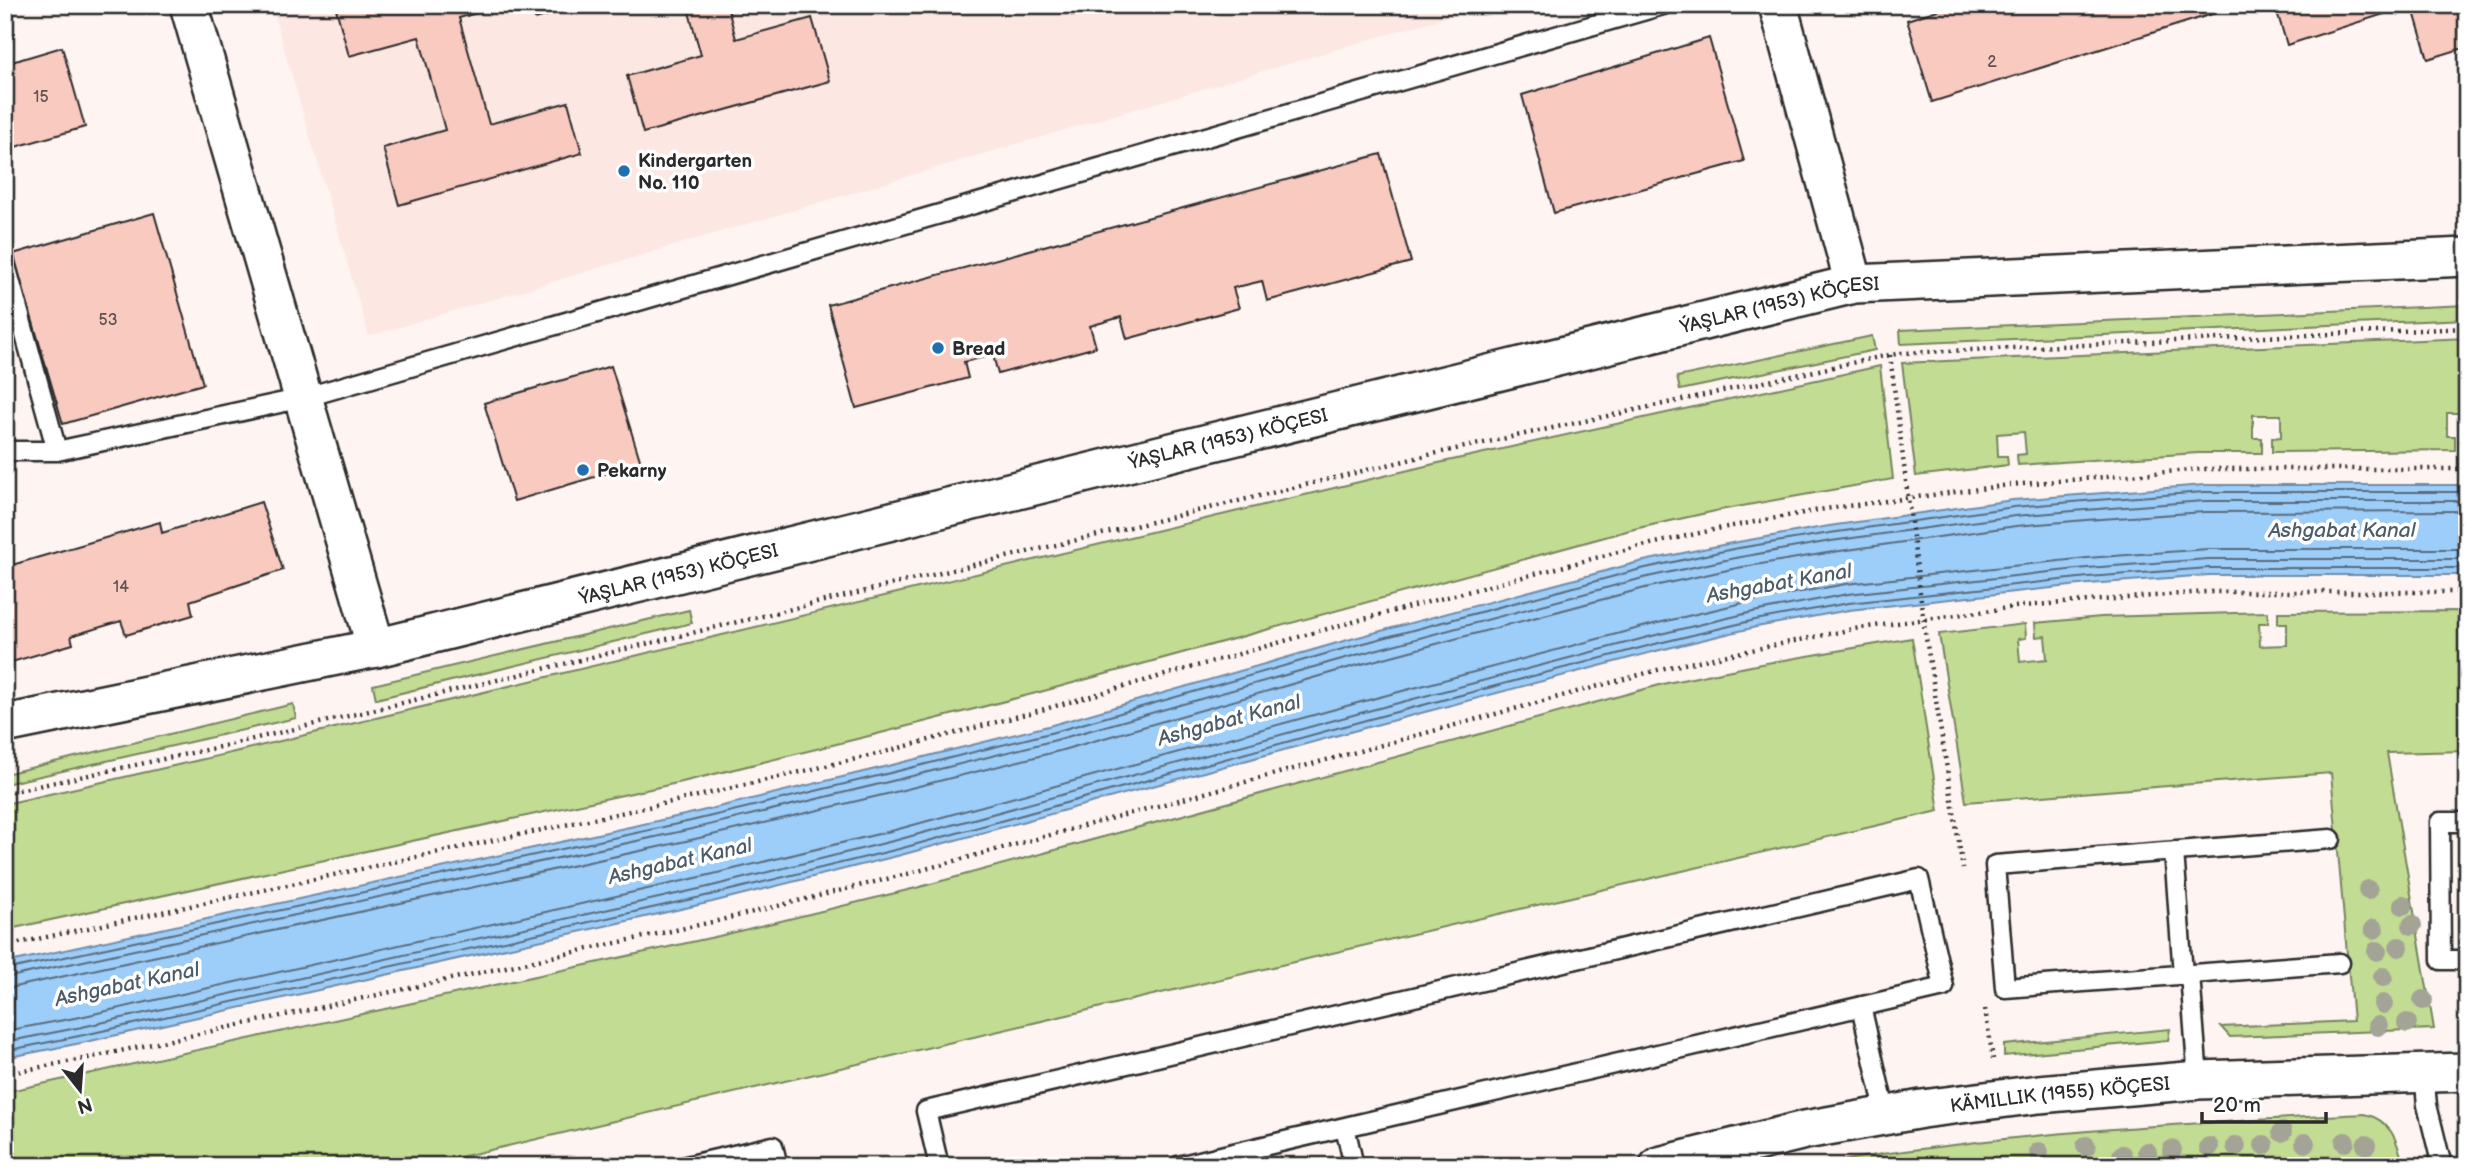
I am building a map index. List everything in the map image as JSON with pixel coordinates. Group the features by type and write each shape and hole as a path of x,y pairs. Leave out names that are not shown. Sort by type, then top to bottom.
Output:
{"street":[{"path":"189,5 376,648"},
{"path":"1778,5 1854,284"},
{"name":"ÝAŞLAR (1953) KÖÇESI","path":"5,724 376,648 1854,284 2467,257"},
{"name":"KÄMILLIK (1955) KÖÇESI","path":"1659,1166 1805,1130 1886,1115 2039,1094 2198,1080 2467,1072"}],"lane":[{"path":"5,451 57,452 303,398 1663,5"},
{"path":"5,262 57,452"},
{"path":"2467,822 2440,822 2440,836 2441,960 2467,960"},
{"path":"2331,839 1995,865 2005,988 2340,963"},
{"path":"2174,851 2198,1080"},
{"path":"939,1166 926,1111 1919,879 1944,987 1178,1166"},
{"path":"1861,1006 1886,1115"},
{"path":"2424,1073 2427,1105 2442,1166"},
{"path":"1345,1127 1354,1166"},
{"path":"686,1166 773,1146 778,1166"}],"path":[{"path":"5,793 238,743 1433,454 1890,355 2467,328"},
{"path":"1890,355 1923,618 1964,875"},
{"path":"5,946 685,799 877,754 1341,625 1633,548 1722,528 1825,509 2010,485 2202,468 2467,469"},
{"path":"5,1074 717,921 933,868 1665,668 1759,647 1923,618 2024,606 2206,592 2467,592"},
{"path":"1983,996 1994,1063"}],"shaded area":[{"name":"Kindergarten No. 110","path":"271,5 1486,5 369,336"}],"green space":[{"path":"2467,305 2467,319 1901,344 1900,330"},
{"path":"1872,336 1875,350 1680,390 1677,377"},
{"path":"2467,338 2467,413 2447,413 2447,436 2455,436 2455,450 2272,452 2272,438 2281,437 2281,415 2253,415 2253,438 2262,438 2262,453 2198,453 2018,465 2017,455 2026,454 2024,432 1997,434 1998,456 2007,456 2008,465 1916,476 1902,363"},
{"path":"1880,366 1893,479 1720,510 1634,529 1040,692 682,782 5,930 5,804 226,754 1434,464"},
{"path":"689,610 692,623 376,699 373,685"},
{"path":"2467,611 2467,751 2387,753 2434,1029 2230,1037 2221,1027 2353,1021 2331,773 1966,802 1939,634 2025,624 2026,638 2018,639 2020,662 2047,659 2045,636 2036,637 2035,623 2101,617 2268,612 2268,623 2259,623 2260,646 2287,645 2287,623 2278,623 2278,612"},
{"path":"1912,638 1939,811 422,1166 5,1166 5,1092 719,936 916,888 1667,683"},
{"path":"293,704 296,718 5,784 5,774"},
{"path":"2170,1029 2168,1040 2004,1056 2004,1045"},
{"path":"2364,1114 2387,1126 2396,1140 2404,1166 1820,1166 1878,1155 2074,1132"}],"water":[{"name":"Ashgabat Kanal","path":"2204,485 2467,485 2467,575 2209,575 2089,584 1849,610 1756,627 1368,727 901,855 712,902 5,1058 5,963 689,814 884,767 1052,725 1351,639 1639,562 1829,526 2013,500"}],"building":[{"path":"335,5 505,5 459,18 489,124 568,102 582,153 399,205 383,148 445,130 419,37 349,56"},
{"path":"531,5 585,5 535,19"},
{"path":"687,5 727,5 736,39 812,18 830,81 643,133 627,76 701,55"},
{"path":"1069,5 1108,5 1072,15"},
{"path":"1953,5 2241,5 1932,102 1907,20"},
{"path":"2275,5 2412,5 2287,45"},
{"path":"2412,5 2467,5 2467,47 2428,59"},
{"path":"1709,38 1744,161 1554,213 1522,95"},
{"path":"62,47 85,127 5,150 5,64"},
{"path":"1381,154 1411,262 1267,301 1262,281 1233,288 1239,308 1127,339 1121,317 1090,326 1096,347 998,374 993,355 964,362 968,378 856,408 828,305"},
{"path":"154,213 203,384 63,424 13,254"},
{"path":"611,366 641,463 514,501 484,403"},
{"path":"261,502 283,570 190,601 193,615 126,635 121,621 71,636 73,644 5,664 5,567 160,522 162,533"}],"place":[{"name":"Kindergarten No. 110","path":"624,171"},
{"name":"Bread","path":"938,348"},
{"name":"Pekarny","path":"583,470"}]}
